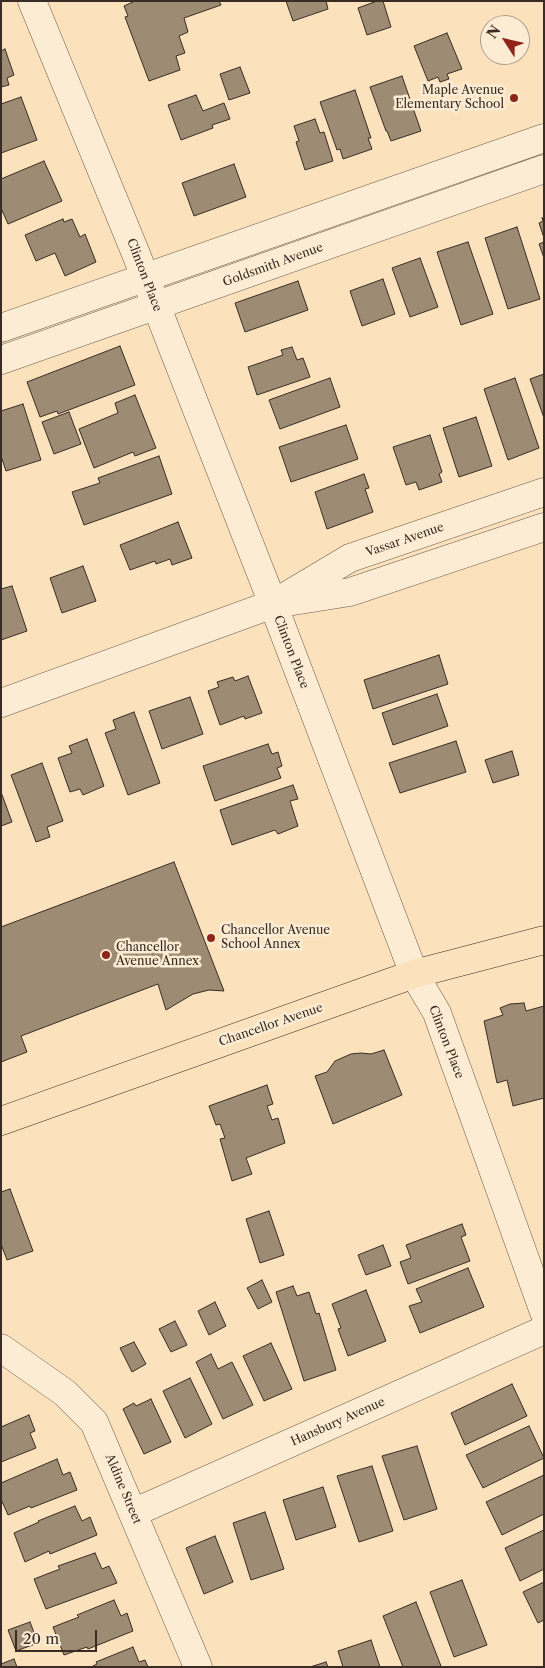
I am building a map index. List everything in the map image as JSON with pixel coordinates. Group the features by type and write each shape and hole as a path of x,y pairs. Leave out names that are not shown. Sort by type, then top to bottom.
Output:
{"main road":[{"name":"Chancellor Avenue","path":"1,1120 414,974 544,940"}],"street":[{"name":"Clinton Place","path":"32,1 145,277 273,604 414,974 437,1013 543,1313"},
{"path":"1,328 544,138"},
{"name":"Goldsmith Avenue","path":"1,360 544,169"},
{"name":"Vassar Avenue","path":"1,703 273,604 350,558 544,492"},
{"name":"Vassar Avenue","path":"273,604 350,592 544,527"},
{"name":"Hansbury Avenue","path":"133,1513 543,1313"},
{"name":"Aldine Street","path":"1,1348 65,1393 94,1422 198,1667"}],"building":[{"path":"135,1 219,1 221,5 184,18 188,32 179,36 185,53 176,56 180,70 149,81 125,17 128,16 124,6"},
{"path":"286,1 326,1 328,9 293,21"},
{"path":"377,1 383,1 391,27 367,35 358,8"},
{"path":"447,33 462,69 447,74 449,79 440,82 438,77 428,81 414,46"},
{"path":"5,49 14,75 7,78 9,85 1,87 1,51"},
{"path":"240,67 250,93 229,100 220,74"},
{"path":"402,76 421,131 391,141 370,87"},
{"path":"355,90 371,138 368,138 372,149 343,159 340,149 337,150 320,102"},
{"path":"196,95 203,111 224,103 230,119 212,125 213,128 181,140 168,105"},
{"path":"21,97 37,140 1,153 1,104"},
{"path":"315,119 320,133 324,132 333,161 305,170 296,142 299,141 294,126"},
{"path":"44,161 62,201 8,224 1,208 1,179"},
{"path":"234,164 246,197 194,216 182,183"},
{"path":"542,218 544,218 544,238 539,223 543,221"},
{"path":"63,219 64,222 72,219 80,237 85,234 96,262 65,276 55,253 36,261 25,235"},
{"path":"517,227 540,299 508,309 485,238"},
{"path":"468,242 493,314 461,325 437,252"},
{"path":"544,242 544,258 539,244"},
{"path":"420,258 438,307 410,317 392,268"},
{"path":"383,279 395,314 362,326 350,291"},
{"path":"298,281 308,310 245,332 235,303"},
{"path":"120,346 135,385 58,414 57,411 40,417 27,382"},
{"path":"292,347 297,360 303,358 310,377 257,395 248,367 283,355 281,350"},
{"path":"544,374 544,418 530,379"},
{"path":"330,378 340,407 280,429 269,400"},
{"path":"515,378 539,448 508,460 484,389"},
{"path":"135,395 156,448 135,456 133,452 94,468 79,429 118,413 115,403"},
{"path":"23,404 41,460 6,471 1,456 1,411"},
{"path":"69,412 81,444 54,454 42,422"},
{"path":"476,417 492,466 459,477 443,428"},
{"path":"346,425 358,459 291,482 279,447"},
{"path":"430,435 442,472 439,474 442,482 419,490 416,482 406,485 393,447"},
{"path":"159,456 172,494 84,525 72,492 100,483 98,478"},
{"path":"364,474 369,488 365,489 373,512 327,529 315,492"},
{"path":"178,522 192,558 172,565 170,559 156,564 155,561 130,570 120,545"},
{"path":"83,566 96,601 62,613 50,578"},
{"path":"12,586 27,631 1,640 1,589"},
{"path":"439,655 448,684 373,709 364,680"},
{"path":"248,676 262,713 245,719 244,716 220,725 208,691 219,687 217,682 233,677 235,681"},
{"path":"437,694 448,726 393,745 382,713"},
{"path":"190,697 203,734 162,749 149,711"},
{"path":"134,712 160,783 128,795 105,733 116,729 113,720"},
{"path":"87,739 104,786 83,795 80,789 70,792 58,758 72,753 69,746"},
{"path":"456,741 466,772 400,793 389,763"},
{"path":"268,744 272,754 278,752 282,766 277,768 281,778 215,801 203,766"},
{"path":"512,751 519,775 493,783 485,760"},
{"path":"42,763 63,821 47,827 50,837 36,842 11,775"},
{"path":"293,785 298,799 290,801 298,826 278,834 275,830 232,845 220,810"},
{"path":"1,792 12,822 1,826"},
{"name":"Chancellor Avenue Annex","path":"174,862 224,991 209,990 193,994 166,1010 158,984 21,1036 27,1052 1,1062 1,927"},
{"path":"524,1003 526,1011 544,1006 544,1098 513,1106 507,1080 497,1083 484,1021 503,1015 500,1008 510,1004"},
{"path":"384,1050 402,1095 333,1124 315,1076 327,1072 335,1061 351,1054 371,1054"},
{"path":"267,1085 273,1104 267,1106 272,1120 278,1118 285,1143 246,1158 252,1174 232,1181 220,1139 225,1138 220,1124 216,1125 209,1106"},
{"path":"10,1189 33,1251 7,1260 1,1244 1,1192"},
{"path":"269,1211 284,1255 260,1263 246,1219"},
{"path":"462,1224 466,1235 461,1237 470,1261 408,1284 400,1262 411,1258 406,1245"},
{"path":"383,1245 391,1266 366,1275 358,1255"},
{"path":"468,1268 484,1307 420,1333 409,1306 422,1302 416,1289"},
{"path":"262,1280 272,1302 258,1309 247,1288"},
{"path":"293,1286 297,1296 309,1292 316,1314 319,1313 336,1370 304,1381 276,1292"},
{"path":"366,1290 386,1341 348,1356 338,1329 341,1328 332,1304"},
{"path":"215,1302 226,1326 209,1335 198,1311"},
{"path":"175,1321 187,1345 171,1352 159,1329"},
{"path":"134,1342 146,1364 132,1372 120,1348"},
{"path":"271,1343 292,1389 264,1401 243,1356"},
{"path":"211,1354 218,1369 232,1362 253,1405 223,1419 196,1362"},
{"path":"190,1378 212,1424 185,1438 163,1391"},
{"path":"512,1384 527,1416 465,1445 451,1413"},
{"path":"151,1399 171,1442 144,1454 123,1409 134,1403 136,1406"},
{"path":"29,1415 35,1431 30,1433 36,1448 1,1462 1,1427"},
{"path":"529,1426 544,1458 483,1488 466,1455"},
{"path":"417,1446 437,1509 404,1520 382,1456"},
{"path":"57,1459 63,1475 70,1472 77,1490 8,1515 1,1499 1,1483"},
{"path":"372,1466 393,1531 359,1542 337,1476"},
{"path":"544,1475 544,1514 502,1535 486,1502"},
{"path":"323,1487 336,1527 296,1540 283,1500"},
{"path":"75,1506 82,1521 90,1517 97,1535 50,1554 49,1551 25,1562 14,1533"},
{"path":"265,1512 284,1569 251,1580 233,1523"},
{"path":"544,1530 544,1569 520,1581 505,1548"},
{"path":"215,1536 233,1582 204,1594 186,1548"},
{"path":"95,1553 102,1569 109,1566 117,1583 46,1609 34,1579 60,1569 58,1566"},
{"path":"462,1580 487,1645 454,1657 430,1592"},
{"path":"544,1582 544,1620 538,1623 523,1592"},
{"path":"114,1600 121,1616 127,1613 133,1631 88,1649 87,1647 64,1655 53,1627"},
{"path":"416,1602 441,1666 439,1667 403,1667 383,1616"},
{"path":"30,1622 38,1643 16,1651 8,1630"},
{"path":"371,1640 380,1667 343,1667 338,1651"},
{"path":"133,1647 139,1662 145,1660 148,1667 91,1667 97,1664 96,1662"},
{"path":"14,1659 17,1667 1,1667 1,1664"},
{"path":"326,1662 328,1667 310,1667"}],"place":[{"name":"Maple Avenue Elementary School","path":"514,98"},
{"name":"Chancellor Avenue School Annex","path":"211,938"},
{"name":"Chancellor Avenue Annex","path":"106,955"}]}
